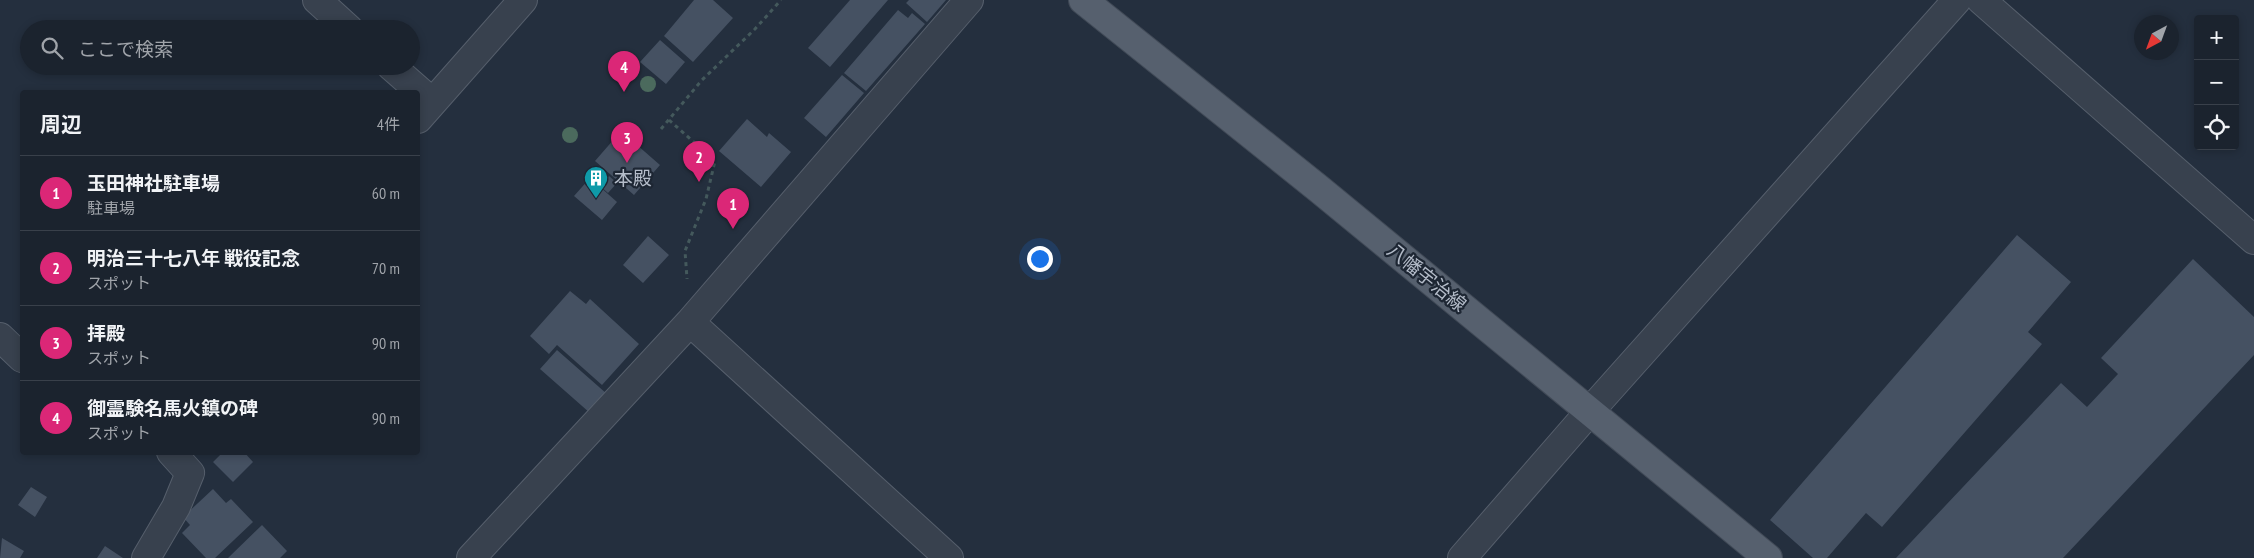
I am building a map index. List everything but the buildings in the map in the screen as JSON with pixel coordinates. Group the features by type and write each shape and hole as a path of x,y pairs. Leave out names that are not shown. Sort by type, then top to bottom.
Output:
{"main road":[{"name":"八幡宇治線","path":"1083,0 1326,195 1768,558"}],"street":[{"path":"317,0 339,20"},
{"path":"424,111 523,0"},
{"path":"472,558 690,322 969,0"},
{"path":"1462,558 1590,411 1957,0"},
{"path":"1981,0 2254,240"},
{"path":"398,75 409,90"},
{"path":"690,322 949,558"},
{"path":"0,337 20,356"},
{"path":"146,558 176,507 190,473 174,455"}],"path":[{"path":"661,129 702,80 755,29 781,0"},
{"path":"669,120 715,161 706,199 685,252 690,322"}],"place":[{"name":"御霊験名馬火鎮の碑","path":"624,92"},
{"name":"拝殿","path":"627,163"},
{"name":"明治三十七八年 戦役記念","path":"699,182"},
{"name":"本殿","path":"596,199"},
{"name":"玉田神社駐車場","path":"733,229"}]}
